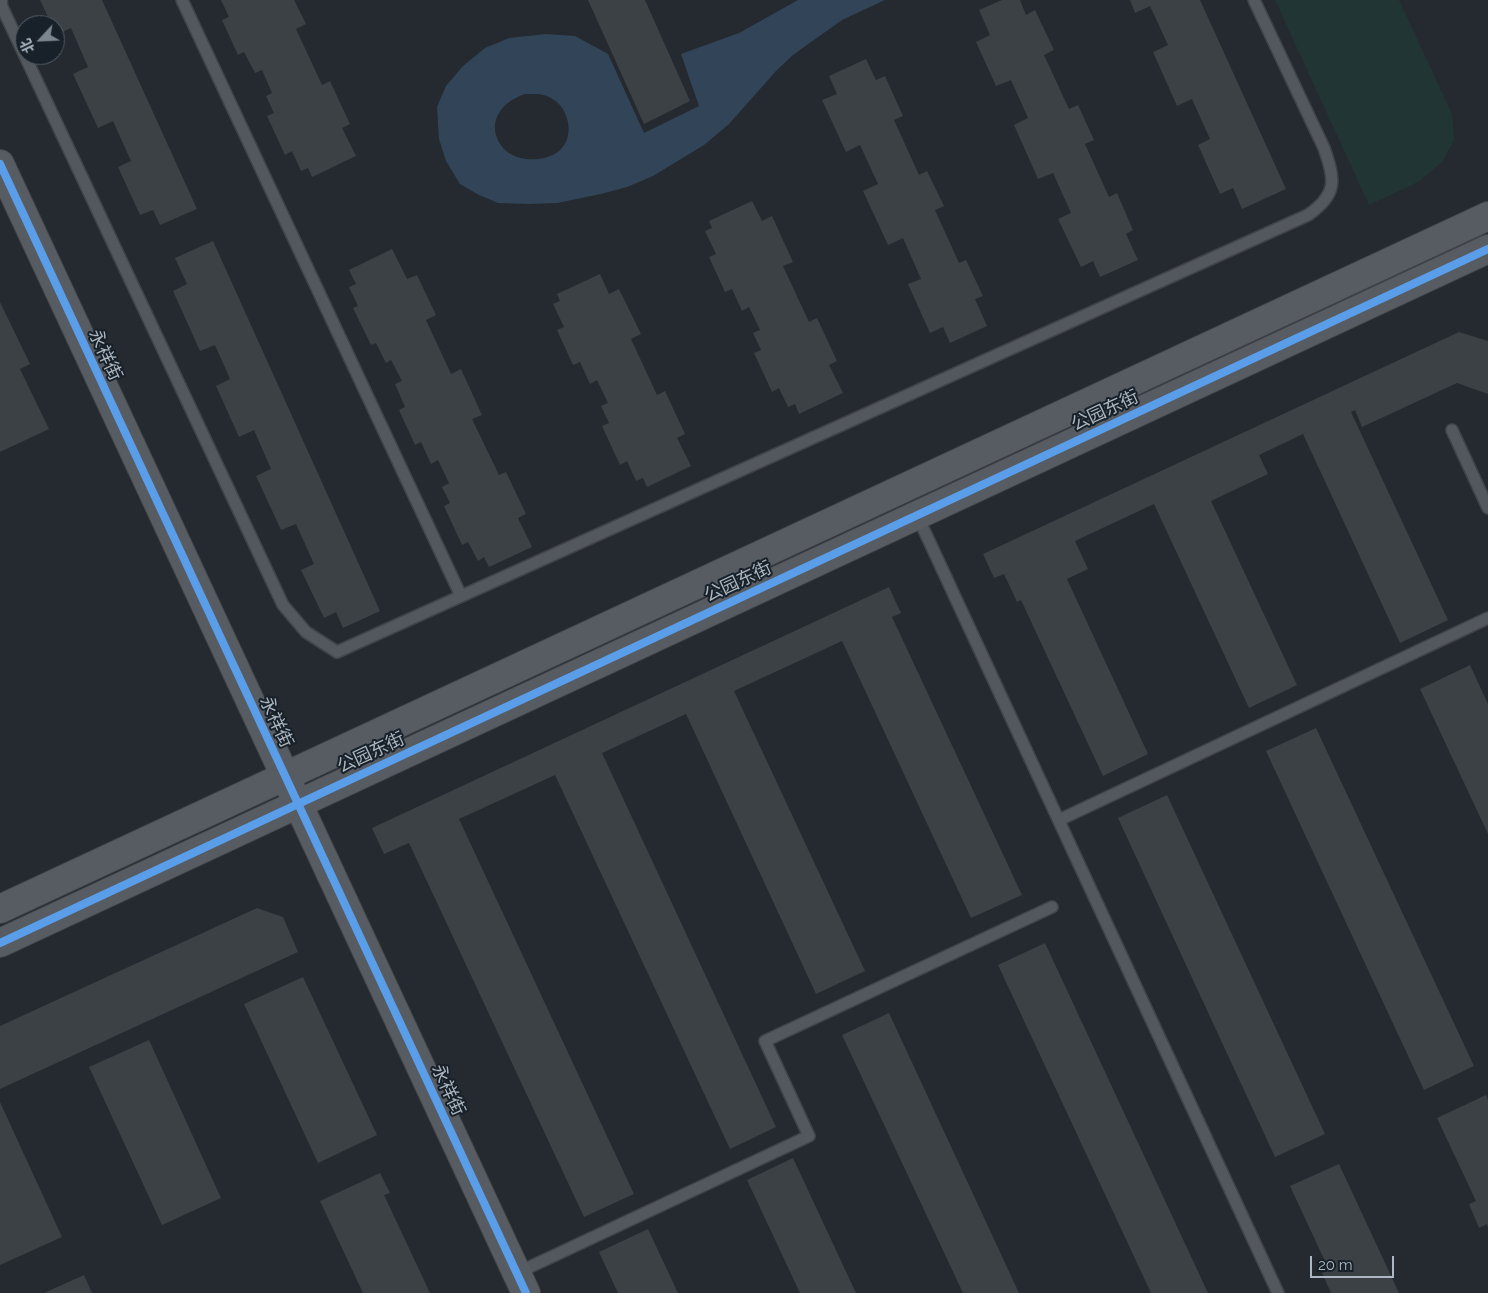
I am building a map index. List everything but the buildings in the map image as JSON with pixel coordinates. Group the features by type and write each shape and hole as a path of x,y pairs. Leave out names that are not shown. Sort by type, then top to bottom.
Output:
{"street":[{"name":"永祥街","path":"0,164 521,1283"},
{"name":"公园东街","path":"0,909 1488,216"},
{"name":"公园东街","path":"0,943 1488,249"}],"lane":[{"path":"1,0 6,16 283,605 306,632 337,652 1308,215 1322,206 1332,190 1333,173 1324,148 1254,0"},
{"path":"182,0 461,596"},
{"path":"1452,430 1488,508"},
{"path":"917,515 1278,1293"},
{"path":"1059,820 1488,618"},
{"path":"521,1283 809,1136 765,1042 1052,907"}],"green space":[{"path":"1275,0 1399,0 1452,114 1454,140 1443,161 1420,181 1369,205"}],"water":[{"path":"798,0 885,0 842,20 793,55 776,71 729,124 704,145 653,176 627,187 557,203 498,203 460,184 446,161 439,139 437,107 446,86 463,66 485,48 509,38 546,34 575,36 608,54 644,133 699,106 681,54 739,33","holes":["525,94 545,95 551,98 557,102 566,115 569,130 564,145 559,151 545,158 528,159 512,155 505,150 496,136 495,127 499,113 510,102"]}],"cycle path":[{"path":"0,164 526,1293"},
{"path":"0,943 1488,249"}]}
